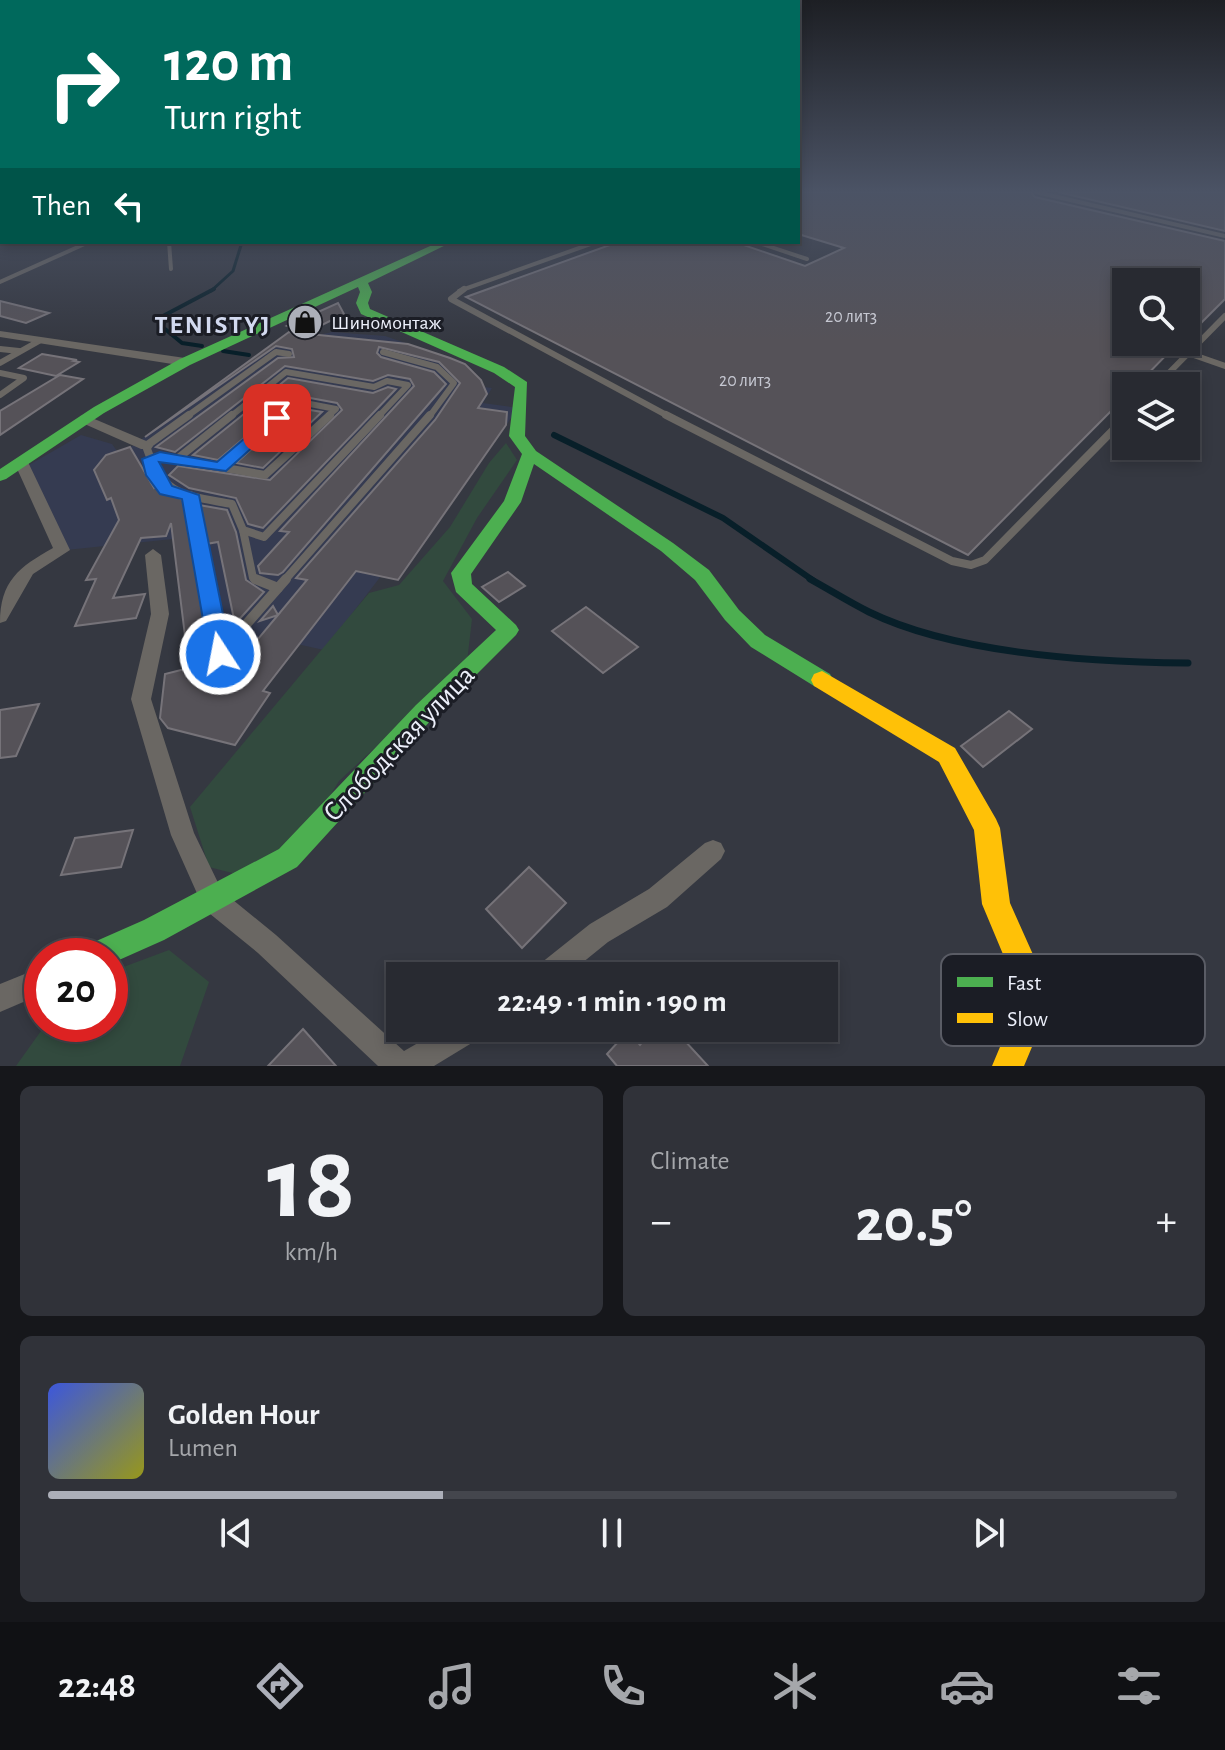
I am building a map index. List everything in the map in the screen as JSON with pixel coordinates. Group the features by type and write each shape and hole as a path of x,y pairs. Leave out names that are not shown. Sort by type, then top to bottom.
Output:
{"street":[{"path":"0,476 85,419 185,362 442,244"},
{"path":"361,280 366,292 362,303 365,311 499,370 522,385 517,436 530,454 690,566 758,641 947,755 987,828 996,904 1018,954"},
{"path":"0,334 185,362"},
{"path":"85,419 148,453"},
{"name":"Слободская улица","path":"128,940 213,900 288,858 424,712 509,630 463,587 461,573 512,502 530,454"},
{"path":"0,616 27,570 62,550 21,462"},
{"path":"153,555 160,614 141,699 183,835 213,900 267,944 399,1066"},
{"path":"563,962 599,933 658,898 713,851"},
{"path":"0,998 24,988"},
{"path":"407,1066 447,1042"},
{"path":"1008,1066 1016,1046"}],"lane":[{"path":"0,282 85,244"},
{"path":"169,244 171,269"},
{"path":"590,244 460,290 451,299 648,406 952,561 971,565 985,560 1112,431"},
{"path":"762,244 807,259"},
{"path":"1200,341 1225,316"},
{"path":"0,363 39,341"},
{"path":"0,349 21,351"},
{"path":"148,453 276,352 289,354"},
{"path":"190,495 220,654 447,396 454,383 437,367 383,352"},
{"path":"1170,372 1185,356"},
{"path":"1197,356 1225,366"},
{"path":"177,459 286,372 374,387 387,381 408,385 264,537 243,530"},
{"path":"0,373 24,378 0,395"},
{"path":"148,453 265,475 336,409 258,394"},
{"path":"220,467 296,402"},
{"path":"148,453 154,475 166,490 232,504 243,530 253,578 278,588"}],"shaded area":[{"path":"332,332 385,336 462,362 484,387 492,388 483,403 518,408 398,580 381,576 324,650 297,644 264,690 270,693 235,745 168,728 160,718 165,674 189,667 173,539 66,550 29,465 81,435 112,444 117,451 132,446 270,346"}],"green space":[{"path":"506,443 517,460 477,518 443,581 472,619 467,662 339,781 296,851 236,874 209,867 190,807 369,593 399,585 450,527 489,463"},
{"path":"169,950 209,982 180,1066 16,1066 33,1042 128,1042 128,965"}],"building":[{"path":"823,242 1225,242 1225,299 1200,324 1200,268 1112,268 1112,356 1165,356 1150,372 1112,372 1112,410 968,555 466,297 612,244 741,244 805,266 844,248"},
{"path":"0,301 49,313 26,323 0,316"},
{"path":"338,303 344,314 306,333 287,326"},
{"path":"289,332 408,344 465,364 481,380 487,394 478,408 507,412 506,425 398,580 356,571 263,691 270,693 235,745 168,728 160,718 165,674 189,668 171,523 166,536 141,538 113,598 145,594 136,618 75,626 96,579 86,580 119,520 111,498 107,500 94,470 106,455 130,447 154,488 158,484 184,501 217,688 307,580 296,578 435,420 460,383 439,362 379,347 377,353 381,357 434,372 446,384 278,575 260,573 258,566 289,532 280,531 414,386 410,379 388,375 373,381 285,366 175,452 156,447 278,358 294,357 292,349 276,346 145,437"},
{"path":"42,354 79,362 56,376 19,368"},
{"path":"60,375 83,379 0,435 0,411"},
{"path":"288,378 373,393 388,387 396,389 263,528 248,524 236,498 189,488 169,475 178,466 270,480 342,410 337,403 272,391"},
{"path":"260,401 283,405 218,460 193,455"},
{"path":"298,408 322,412 263,468 236,463"},
{"path":"199,505 227,510 236,532 246,580 264,592 235,624 218,542 206,544"},
{"path":"508,572 525,586 499,602 482,587"},
{"path":"273,606 278,615 260,621"},
{"path":"586,607 638,647 603,673 552,631"},
{"path":"39,704 16,756 0,758 0,710"},
{"path":"1009,711 1032,729 983,767 961,746"},
{"path":"133,830 121,867 61,875 75,838"},
{"path":"529,867 566,903 522,948 486,909"},
{"path":"303,1029 336,1066 268,1066"},
{"path":"618,1042 637,1042 640,1045 642,1042 686,1042 708,1066 617,1066 607,1054"}],"waterway":[{"path":"212,290 233,271 241,244"},
{"path":"164,323 163,316 212,290"},
{"path":"165,329 182,343 202,346"},
{"path":"223,351 249,355"},
{"path":"554,435 723,518 814,581"},
{"path":"810,579 869,612 942,638 1025,653 1110,661 1188,663"}],"traffic: fast":[{"path":"0,476 99,410 185,362 443,244"},
{"path":"361,280 366,292 362,303 365,311 499,370 522,385 517,436 530,454 667,547 702,575 732,615 758,641 822,680"},
{"path":"128,941 288,858 424,712 509,630 463,587 461,573 512,502 530,454"}],"traffic: slow":[{"path":"822,680 947,755 987,828 996,904 1018,954"},
{"path":"1008,1066 1016,1046"}],"place":[{"name":"Шиномонтаж","path":"305,322"}],"district":[{"name":"TENISTYJ","path":"213,324"}],"route":[{"path":"220,654 190,495 166,490 154,475 150,459 160,456 220,467 277,418"}]}
